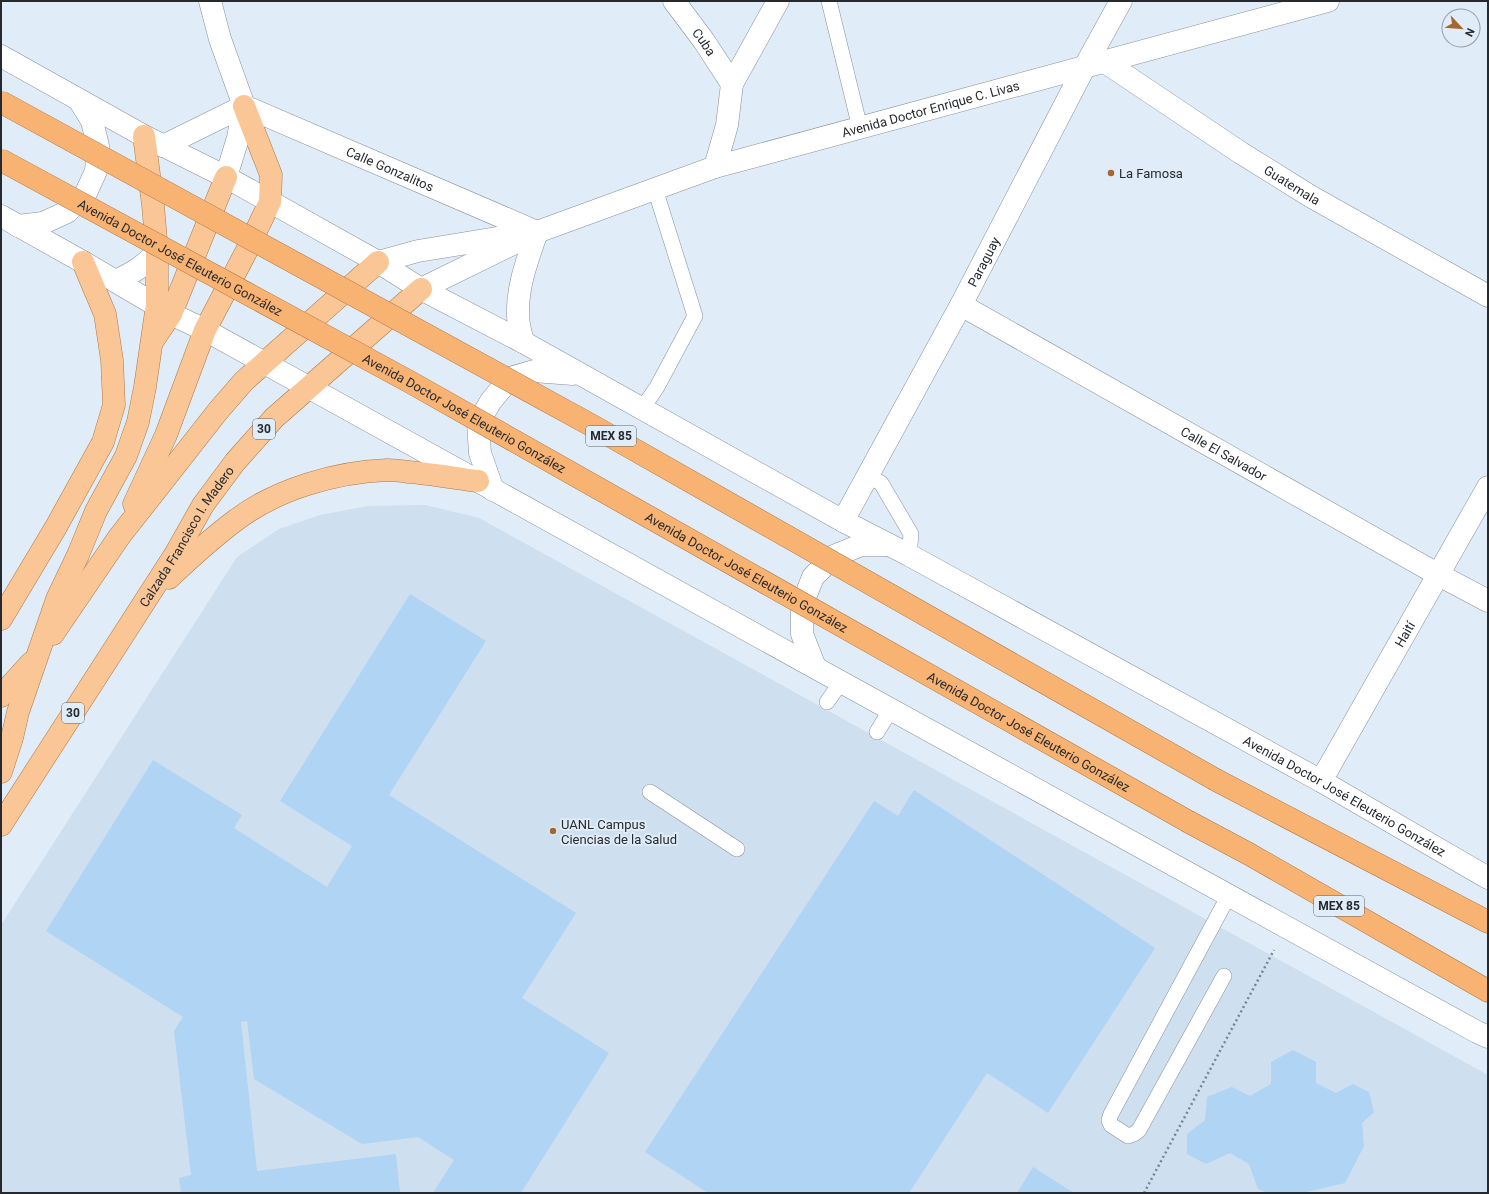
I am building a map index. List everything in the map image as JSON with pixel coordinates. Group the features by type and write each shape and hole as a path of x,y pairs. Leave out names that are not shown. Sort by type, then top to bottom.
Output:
{"highway":[{"name":"MEX 85","path":"1,102 591,425 1216,780 1488,922"},
{"name":"Avenida Doctor José Eleuterio González","path":"1,160 410,382 1189,822 1249,854 1488,991"}],"main road":[{"path":"119,537 166,435 205,330 246,252 270,202 271,175 244,106 220,38 210,1"},
{"name":"Cuba","path":"674,1 704,41 732,84"},
{"path":"715,167 727,125 732,84 778,1"},
{"name":"Paraguay","path":"843,521 961,305 1084,68 1121,1"},
{"name":"Avenida Doctor Enrique C. Livas","path":"421,289 537,232 715,167 1328,1"},
{"name":"Avenida Doctor José Eleuterio González","path":"1,56 144,136 270,202 378,262 421,289 523,342 843,521 900,550 1321,781 1488,878"},
{"name":"Guatemala","path":"1105,62 1234,149 1310,196 1488,296"},
{"path":"9,221 44,223 67,212 85,195 96,172 98,146 92,121 79,100"},
{"path":"163,146 244,106"},
{"path":"1,772 12,738 18,712 57,599 78,555 96,511 126,456 138,422 152,343 164,309 226,178 238,138 244,106"},
{"name":"Calle Gonzalitos","path":"244,106 537,232"},
{"path":"144,136 164,309"},
{"path":"9,221 84,262 164,309 205,330 815,668 1488,1037"},
{"path":"523,342 518,316 520,288 525,265 537,232"},
{"name":"Avenida Doctor Enrique C. Livas","path":"378,262 418,251 537,232"},
{"path":"116,281 144,265 157,252"},
{"path":"1,619 56,527 103,442 114,405 112,360 105,314 84,262"},
{"path":"1,696 37,657 119,537 218,411 244,381 378,262"},
{"name":"Calzada Francisco I. Madero","path":"1,825 176,553 203,505 230,468 274,418 421,289"},
{"name":"Calle El Salvador","path":"961,305 1439,575 1488,601"},
{"path":"486,486 480,453 478,424 491,401 510,378 534,371 580,375"},
{"path":"145,601 194,556 237,520 268,500 309,484 346,474 388,470 420,473 486,486"},
{"name":"Haití","path":"1321,781 1488,487"},
{"path":"815,668 802,634 802,605 813,577 834,556 861,545 900,550"}],"lane":[{"path":"829,1 860,128"},
{"path":"642,409 657,387 695,316 655,189"},
{"path":"868,476 881,483 911,534 900,550"},
{"path":"828,702 841,682"},
{"path":"876,732 890,709"},
{"path":"650,792 737,849"},
{"path":"1224,976 1139,1130 1128,1136 1111,1125 1109,1120 1111,1114 1229,895"}],"path":[{"path":"1144,1193 1287,927"}],"shaded area":[{"name":"UANL Campus Ciencias de la Salud","path":"425,505 479,518 1488,1075 1488,1193 1,1193 1,925 237,557 279,529 320,515 368,506"}],"building":[{"path":"410,594 486,641 389,795 576,913 522,998 609,1053 521,1193 433,1193 454,1160 418,1137 362,1144 254,1079 247,1021 241,1022 257,1171 396,1154 400,1193 181,1193 179,1178 191,1175 174,1031 183,1017 46,931 153,760 242,815 234,828 327,887 352,846 280,801"},
{"path":"914,790 1155,948 1048,1113 987,1073 909,1193 708,1193 645,1152 874,801 898,816"},
{"path":"1293,1050 1316,1062 1316,1083 1336,1093 1353,1084 1369,1092 1374,1112 1362,1123 1364,1146 1345,1183 1302,1193 1268,1193 1258,1189 1249,1164 1230,1153 1206,1164 1187,1154 1187,1134 1205,1120 1207,1097 1232,1087 1250,1096 1271,1084 1271,1062"},
{"path":"1033,1167 1074,1193 1017,1193"}],"place":[{"name":"La Famosa","path":"1111,173"},
{"name":"UANL Campus Ciencias de la Salud","path":"553,831"}]}
